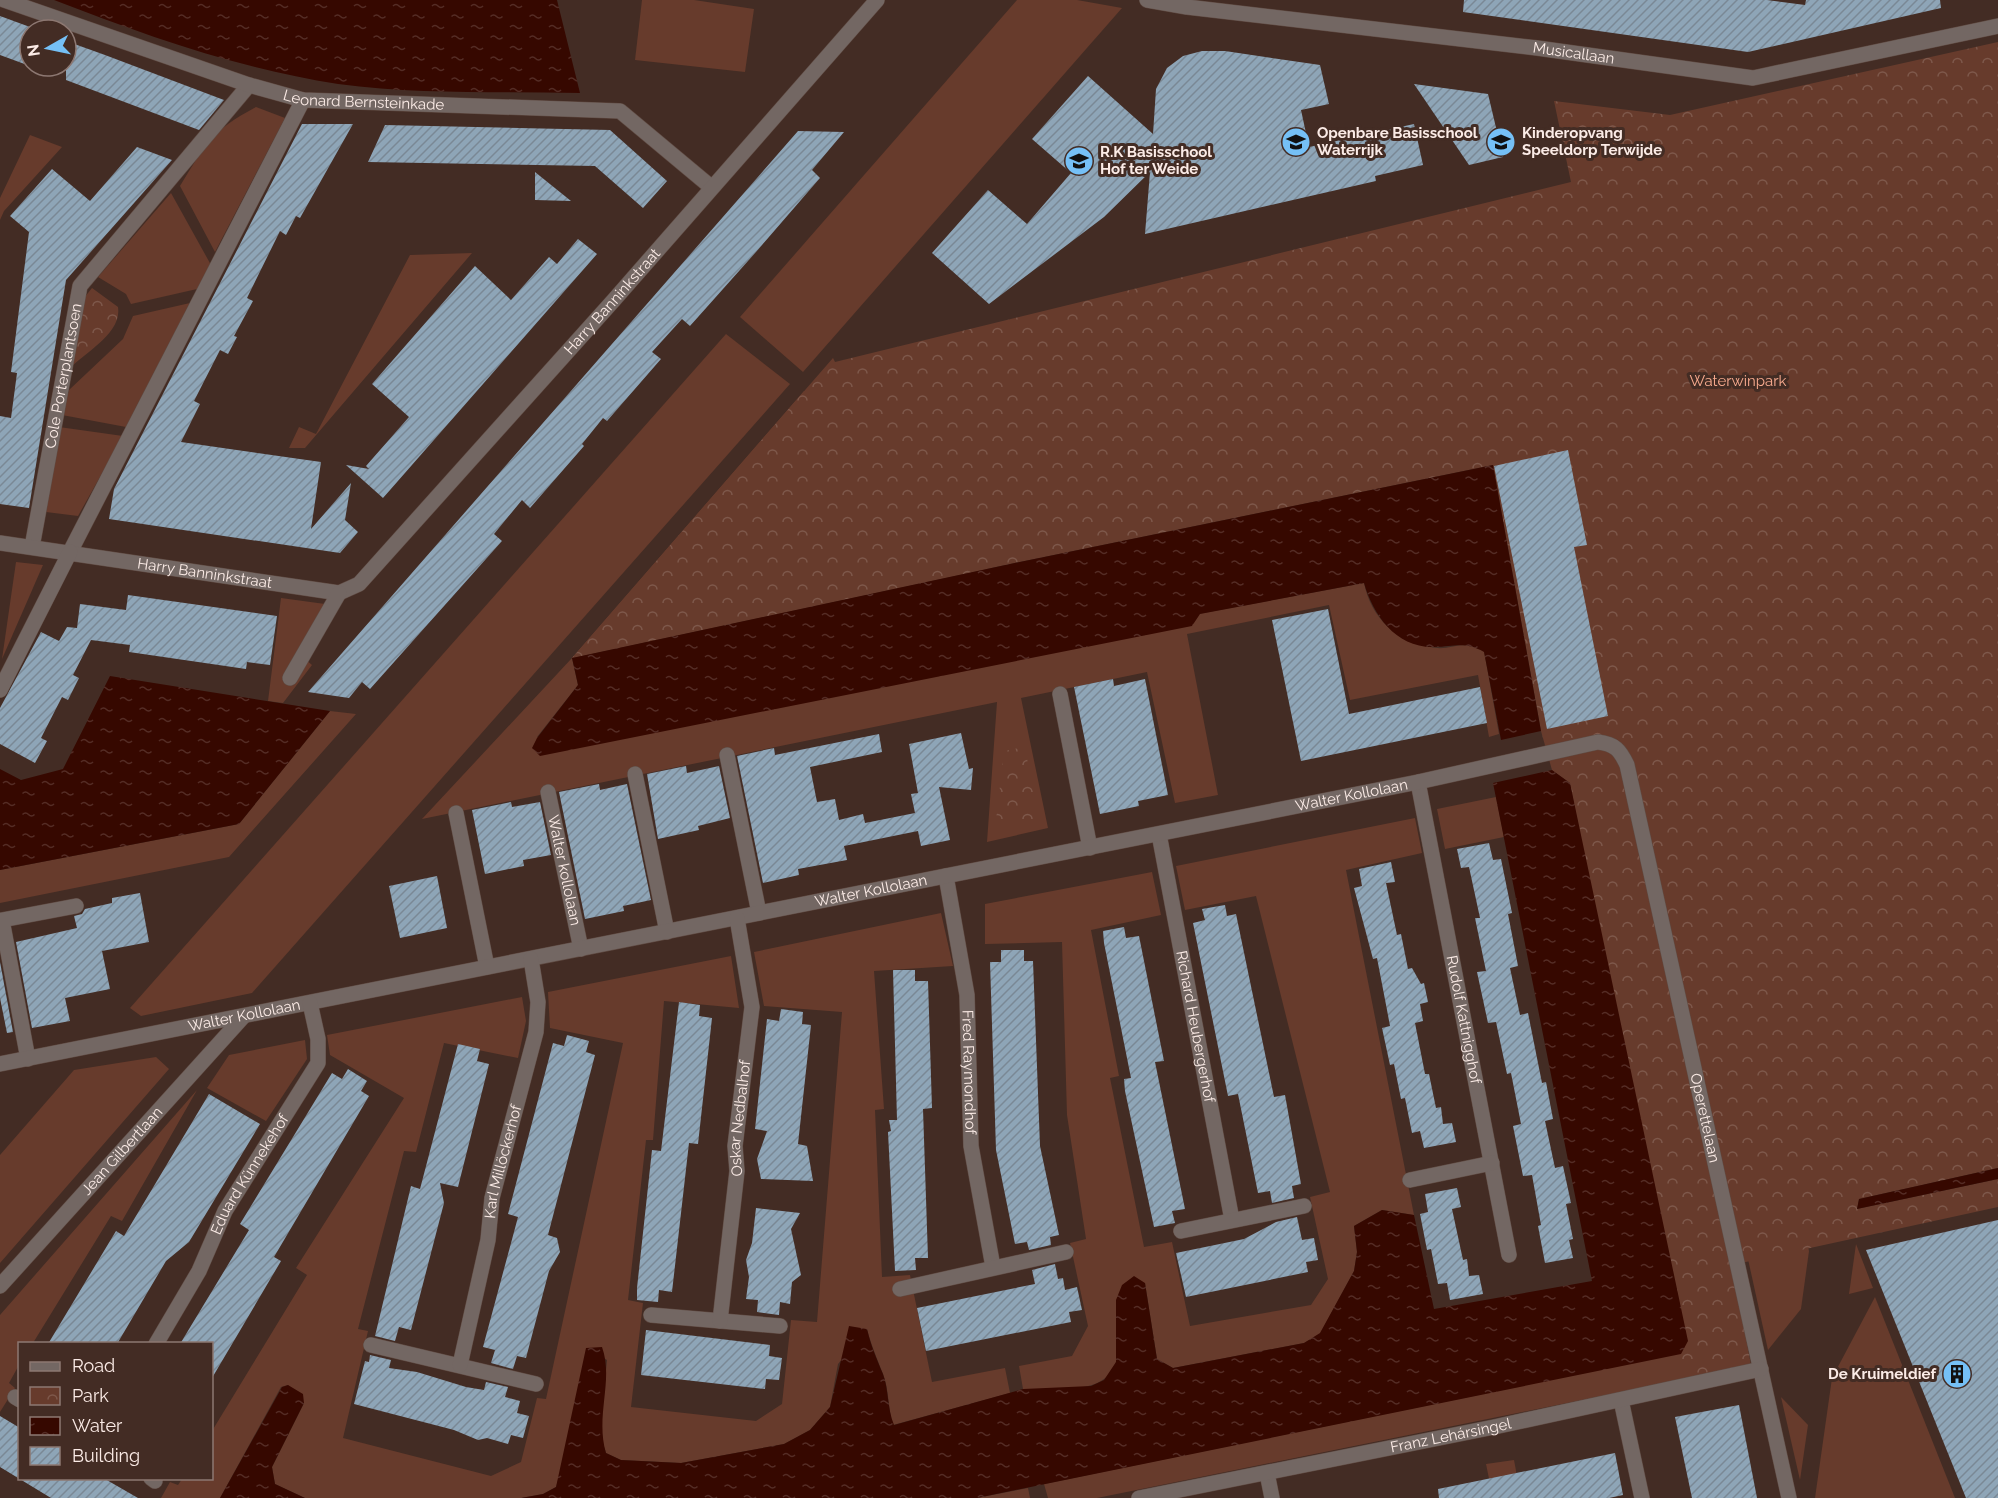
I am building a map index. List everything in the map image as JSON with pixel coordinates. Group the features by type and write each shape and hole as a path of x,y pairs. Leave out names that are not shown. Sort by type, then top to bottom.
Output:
{"street":[{"name":"Leonard Bernsteinkade","path":"4,0 249,85 303,100 620,111 711,187"},
{"name":"Harry Banninkstraat","path":"0,543 339,593 359,584 877,0"},
{"name":"Musicallaan","path":"1147,0 1187,7 1537,48 1753,78 1998,26"},
{"name":"Cole Porterplantsoen","path":"32,547 80,286 249,85"},
{"path":"0,690 303,100"},
{"name":"Harry Banninkstraat","path":"290,678 339,593"},
{"path":"1060,694 1090,848"},
{"name":"Walter Kollolaan","path":"0,1064 1418,782 1599,742 1612,744"},
{"name":"Operettelaan","path":"1612,744 1621,752 1627,765 1790,1498"},
{"path":"727,755 759,913"},
{"path":"635,774 667,932"},
{"name":"Rudolf Kattnigghof","path":"1418,782 1509,1255"},
{"name":"Walter kollolaan","path":"549,792 581,949"},
{"path":"456,813 487,967"},
{"name":"Richard Heubergerhof","path":"1159,834 1232,1220"},
{"name":"Fred Raymondhof","path":"946,876 967,995 971,1146 993,1267"},
{"path":"28,1059 2,920 76,906"},
{"name":"Oskar Nedbalhof","path":"720,1321 737,1171 735,1146 752,1007 737,918"},
{"name":"Karl Millöckerhof","path":"460,1365 488,1240 492,1197 536,1032 538,1002 531,959"},
{"name":"Eduard Künnekehof","path":"157,1342 199,1271 225,1211 318,1063 318,1039 310,1003"},
{"name":"Jean Gilbertlaan","path":"0,1286 243,1017"},
{"path":"1410,1180 1492,1163"},
{"path":"1181,1231 1304,1206"},
{"path":"900,1289 1066,1252"},
{"path":"651,1315 780,1326"},
{"path":"371,1345 536,1384"},
{"name":"Franz Lehársingel","path":"1139,1498 1621,1400 1761,1368"},
{"path":"1621,1400 1642,1498"},
{"path":"1267,1473 1272,1498"}],"green space":[{"path":"642,0 694,0 754,9 745,72 635,60"},
{"path":"1017,0 1077,0 1122,8 803,372 740,317"},
{"name":"Waterwinpark","path":"1998,42 1998,1168 1859,1199 1857,1209 1998,1179 1998,1207 1732,1265 1751,1365 1685,1379 1681,1354 1688,1341 1570,783 1552,770 1541,731 1493,465 1010,564 572,658 833,358 835,362 1571,182 1554,101 1670,115"},
{"path":"256,107 285,118 215,252 180,186 204,149 219,131"},
{"path":"30,135 62,147 4,211 0,220 0,198"},
{"path":"171,193 211,265 197,289 131,304 126,294 98,277"},
{"path":"472,253 305,448 289,448 299,427 316,434 410,255"},
{"path":"92,288 118,307 118,316 115,325 103,340 72,366 84,298"},
{"path":"190,303 126,427 62,415 69,390 123,339 133,316"},
{"path":"726,334 790,384 252,993 141,1016 130,1008"},
{"path":"804,391 987,569 572,658"},
{"path":"59,427 123,436 78,516 46,512"},
{"path":"16,562 43,565 2,659"},
{"path":"1364,583 1367,595 1379,617 1386,626 1406,639 1430,647 1444,648 1461,645 1484,651 1499,734 1489,737 1478,675 1350,700 1329,605 1187,634 1218,795 1175,803 1147,672 1021,698 1048,828 987,842 997,702 422,819 572,658 578,685 537,737"},
{"path":"281,598 325,604 298,653 312,665 283,703 268,701"},
{"path":"330,711 356,714 229,857 0,903 0,870 239,824"},
{"path":"1025,747 1038,819 995,829 1004,751"},
{"path":"1607,758 1730,1370 1097,1498 1048,1498 1044,1484 1681,1353 1570,783 1552,770"},
{"path":"1496,797 1504,837 1445,849 1437,809"},
{"path":"1415,818 1422,853 1346,870 1414,1215 1382,1210 1354,1226 1357,1252 1354,1271 1320,1334 1304,1343 1173,1368 1157,1359 1145,1283 1116,1300 1118,1340 1116,1362 1110,1373 1101,1381 1090,1386 1076,1388 1023,1389 1019,1366 1072,1356 1088,1326 1070,1243 1086,1239 1067,1115 1062,942 985,944 985,904 1152,872 1161,915 1091,930 1119,1076 1110,1078 1144,1247 1172,1242 1190,1326 1311,1305 1328,1279 1310,1197 1330,1192 1256,896 1185,910 1176,866"},
{"path":"941,913 953,966 874,971 884,1109 875,1110 882,1277 910,1275 932,1382 1005,1368 1010,1393 893,1425 885,1380 867,1329 838,1364 830,1407 810,1430 784,1444 681,1463 621,1460 606,1453 600,1434 607,1360 587,1348 556,1487 543,1494 521,1498 305,1498 275,1484 272,1467 304,1403 288,1385 281,1387 220,1498 161,1498 170,1482 178,1485 181,1480 213,1480 213,1429 307,1275 296,1268 404,1098 330,1055 327,1035 522,997 526,1021 518,1058 444,1043 416,1152 404,1151 358,1329 368,1331 343,1438 491,1476 521,1462 537,1398 546,1399 623,1043 550,1028 548,992 731,956 739,1008 664,1001 653,1140 646,1140 628,1300 643,1303 631,1407 756,1421 782,1404 791,1320 817,1322 842,1012 764,1006 754,952"},
{"path":"305,1040 307,1059 266,1121 207,1088 229,1055"},
{"path":"156,1057 169,1069 0,1263 0,1155 74,1070"},
{"path":"1768,1065 1809,1251 1801,1309 1768,1350 1708,1077"},
{"path":"197,1090 122,1221 111,1216 34,1342 18,1342 18,1367 9,1383 15,1388 0,1412 0,1315"},
{"path":"1856,1244 1873,1288 1849,1294"},
{"path":"1875,1297 1955,1498 1815,1498 1832,1378"},
{"path":"1781,1397 1808,1425 1800,1480"},
{"path":"1514,1460 1521,1498 1493,1498 1486,1464"},
{"path":"1028,1488 1030,1498 977,1498"}],"water":[{"path":"54,0 557,0 580,93 398,90 301,78 194,50"},
{"path":"1493,465 1541,731 1501,740 1484,652 1459,645 1434,647 1408,642 1398,636 1380,618 1364,583 1200,614 1192,626 540,756 532,748 537,738 578,685 572,658 1010,564"},
{"path":"110,676 330,711 239,824 0,870 0,769 21,780 63,769"},
{"path":"1552,770 1570,783 1688,1341 1681,1354 977,1498 521,1498 543,1494 556,1487 586,1348 602,1347 605,1360 606,1385 602,1425 606,1453 621,1460 681,1463 784,1444 810,1430 830,1407 849,1326 867,1329 885,1380 894,1425 1023,1389 1091,1386 1104,1380 1116,1362 1116,1300 1122,1285 1134,1276 1145,1283 1157,1359 1173,1368 1304,1343 1320,1333 1354,1271 1357,1252 1354,1226 1382,1210 1414,1215 1434,1309 1592,1281 1493,783"},
{"path":"1998,1168 1998,1179 1857,1209 1859,1199"},
{"path":"288,1385 303,1394 304,1403 272,1467 275,1484 305,1498 220,1498 282,1387"}],"building":[{"path":"1464,0 1767,0 1805,5 1806,0 1940,0 1941,8 1748,52 1463,12"},
{"path":"0,16 18,23 18,62 0,55"},
{"path":"78,45 224,100 199,130 66,80 66,78 78,78"},
{"path":"1202,51 1225,51 1320,65 1329,104 1301,110 1309,147 1414,124 1423,165 1375,176 1376,181 1145,234 1150,172 1104,217 989,304 932,253 988,190 1027,224 1071,173 1032,139 1088,76 1153,134 1156,89 1167,68 1183,56"},
{"path":"1414,84 1488,94 1503,157 1469,165"},
{"path":"302,124 353,124 300,218 296,216 286,235 280,231 247,298 253,301 234,336 237,337 228,354 220,350 194,401 200,404 181,442 321,462 311,529 351,483 345,520 358,532 340,553 109,519 114,489"},
{"path":"385,125 610,130 667,181 643,208 595,166 368,162"},
{"path":"798,131 844,132 812,170 820,178 756,252 690,326 682,319 652,352 661,359 607,421 603,418 582,444 584,446 530,508 522,500 494,534 502,541 370,689 362,682 349,698 308,692"},
{"path":"137,147 172,160 66,280 29,508 0,504 0,416 11,418 17,373 11,372 29,232 10,216 52,169 90,201"},
{"path":"535,172 571,201 535,200"},
{"path":"578,239 597,254 383,498 346,465 369,469 366,466 409,417 372,384 475,266 511,300 549,257 557,264"},
{"path":"1568,450 1587,545 1574,547 1608,716 1547,729 1494,466"},
{"path":"128,595 277,616 270,665 247,662 246,669 129,652 130,645 91,640 73,675 79,678 68,700 62,697 41,738 47,741 35,763 0,744 0,708 41,632 59,641 67,627 77,628 80,604 126,610"},
{"path":"1328,609 1349,714 1480,687 1487,723 1301,761 1272,620"},
{"path":"1113,679 1114,686 1145,679 1168,795 1138,801 1139,806 1100,814 1074,687"},
{"path":"961,733 969,769 973,768 971,790 939,787 950,840 921,846 918,831 844,846 847,860 798,869 799,875 763,883 737,756 774,748 775,755 879,734 882,752 810,767 817,802 835,799 839,820 863,814 865,823 915,813 911,794 918,793 909,744"},
{"path":"686,766 687,773 719,766 730,818 698,826 699,830 658,839 647,774"},
{"path":"599,784 600,790 627,784 651,900 623,906 624,911 585,919 559,792"},
{"path":"511,802 512,807 540,802 551,855 523,860 524,866 485,874 472,810"},
{"path":"1489,843 1493,860 1501,859 1512,913 1508,914 1518,966 1510,968 1520,1015 1528,1013 1542,1083 1546,1082 1553,1119 1545,1121 1555,1168 1563,1166 1571,1203 1566,1204 1573,1239 1569,1240 1573,1258 1545,1263 1532,1175 1523,1176 1513,1126 1521,1124 1511,1073 1507,1074 1496,1022 1488,1023 1477,972 1486,971 1475,918 1480,918 1469,867 1461,868 1457,849"},
{"path":"1391,862 1395,882 1386,883 1397,935 1401,934 1408,969 1412,968 1421,984 1424,983 1428,1002 1420,1004 1423,1021 1415,1023 1425,1074 1429,1074 1436,1108 1441,1107 1443,1124 1452,1123 1456,1142 1424,1148 1420,1131 1412,1133 1405,1098 1401,1099 1394,1064 1390,1065 1382,1028 1390,1026 1377,958 1373,959 1354,888 1362,886 1359,869"},
{"path":"437,876 447,928 400,938 389,886"},
{"path":"140,893 149,942 102,951 110,989 65,998 70,1021 32,1028 16,942 77,928 74,916 82,914 85,909 112,903 112,898"},
{"path":"1225,905 1227,916 1236,914 1274,1097 1285,1095 1301,1184 1292,1186 1294,1198 1272,1203 1270,1191 1258,1193 1238,1094 1228,1096 1193,923 1205,920 1202,909"},
{"path":"1124,927 1126,938 1139,936 1164,1061 1155,1062 1185,1209 1172,1211 1175,1223 1154,1227 1125,1091 1124,1079 1131,1078 1104,943 1103,931"},
{"path":"1001,950 1024,950 1024,961 1033,961 1040,1146 1059,1235 1050,1237 1051,1245 1029,1250 1027,1242 1015,1244 996,1150 990,962 1001,962"},
{"path":"0,962 13,1032 7,1033 0,998"},
{"path":"893,970 915,970 915,981 928,981 932,1108 923,1109 928,1258 915,1258 916,1270 895,1271 888,1132 891,1131 889,1120 897,1120"},
{"path":"679,1002 700,1005 699,1016 712,1018 698,1144 689,1143 672,1292 659,1290 658,1302 637,1300 652,1150 661,1151"},
{"path":"781,1009 803,1012 802,1024 811,1025 798,1144 807,1146 813,1181 761,1179 757,1159 767,1131 755,1129 767,1019 779,1021"},
{"path":"567,1035 589,1041 586,1052 595,1055 548,1235 557,1238 560,1252 549,1271 526,1358 517,1356 513,1369 491,1363 495,1350 483,1347 518,1217 508,1214 553,1043 564,1046"},
{"path":"458,1044 480,1049 477,1061 489,1064 458,1187 440,1183 444,1203 411,1330 399,1327 395,1341 375,1336 411,1186 420,1189"},
{"path":"348,1069 367,1081 361,1091 369,1096 274,1257 281,1261 213,1376 213,1342 181,1342 249,1230 240,1224 332,1073 342,1079"},
{"path":"209,1094 260,1124 189,1242 166,1261 118,1342 49,1342 116,1231 124,1236"},
{"path":"1457,1188 1461,1207 1452,1209 1463,1260 1467,1259 1469,1276 1479,1275 1483,1294 1450,1300 1447,1283 1438,1284 1431,1249 1427,1250 1420,1214 1428,1212 1425,1194"},
{"path":"756,1208 800,1213 791,1229 801,1275 792,1282 790,1304 780,1302 779,1315 757,1312 758,1300 746,1299 749,1277 746,1260 752,1243"},
{"path":"1297,1217 1302,1240 1314,1238 1318,1260 1306,1262 1308,1272 1186,1297 1176,1253 1244,1239 1276,1222"},
{"name":"De Kruimeldief","path":"1998,1220 1998,1498 1966,1498 1866,1250"},
{"path":"1055,1264 1058,1279 1063,1278 1065,1290 1077,1287 1082,1310 1069,1312 1071,1322 926,1351 917,1308 1035,1284 1032,1270"},
{"path":"646,1330 770,1345 769,1356 782,1358 779,1380 766,1379 765,1389 641,1375"},
{"path":"370,1355 391,1360 389,1368 417,1372 466,1387 484,1390 486,1382 508,1387 505,1397 520,1401 517,1413 529,1416 523,1438 511,1435 508,1444 487,1438 478,1440 454,1430 354,1404 365,1361 369,1362"},
{"path":"1739,1405 1757,1498 1692,1498 1675,1417"},
{"path":"0,1416 18,1427 18,1478 0,1467"},
{"path":"1615,1453 1623,1495 1609,1498 1439,1498 1438,1489"},
{"path":"21,1480 107,1480 138,1498 51,1498"}],"place":[{"name":"Openbare Basisschool Waterrijk","path":"1296,142"},
{"name":"Kinderopvang Speeldorp Terwijde","path":"1501,142"},
{"name":"R.K Basisschool Hof ter Weide","path":"1079,161"},
{"name":"De Kruimeldief","path":"1957,1374"}]}
